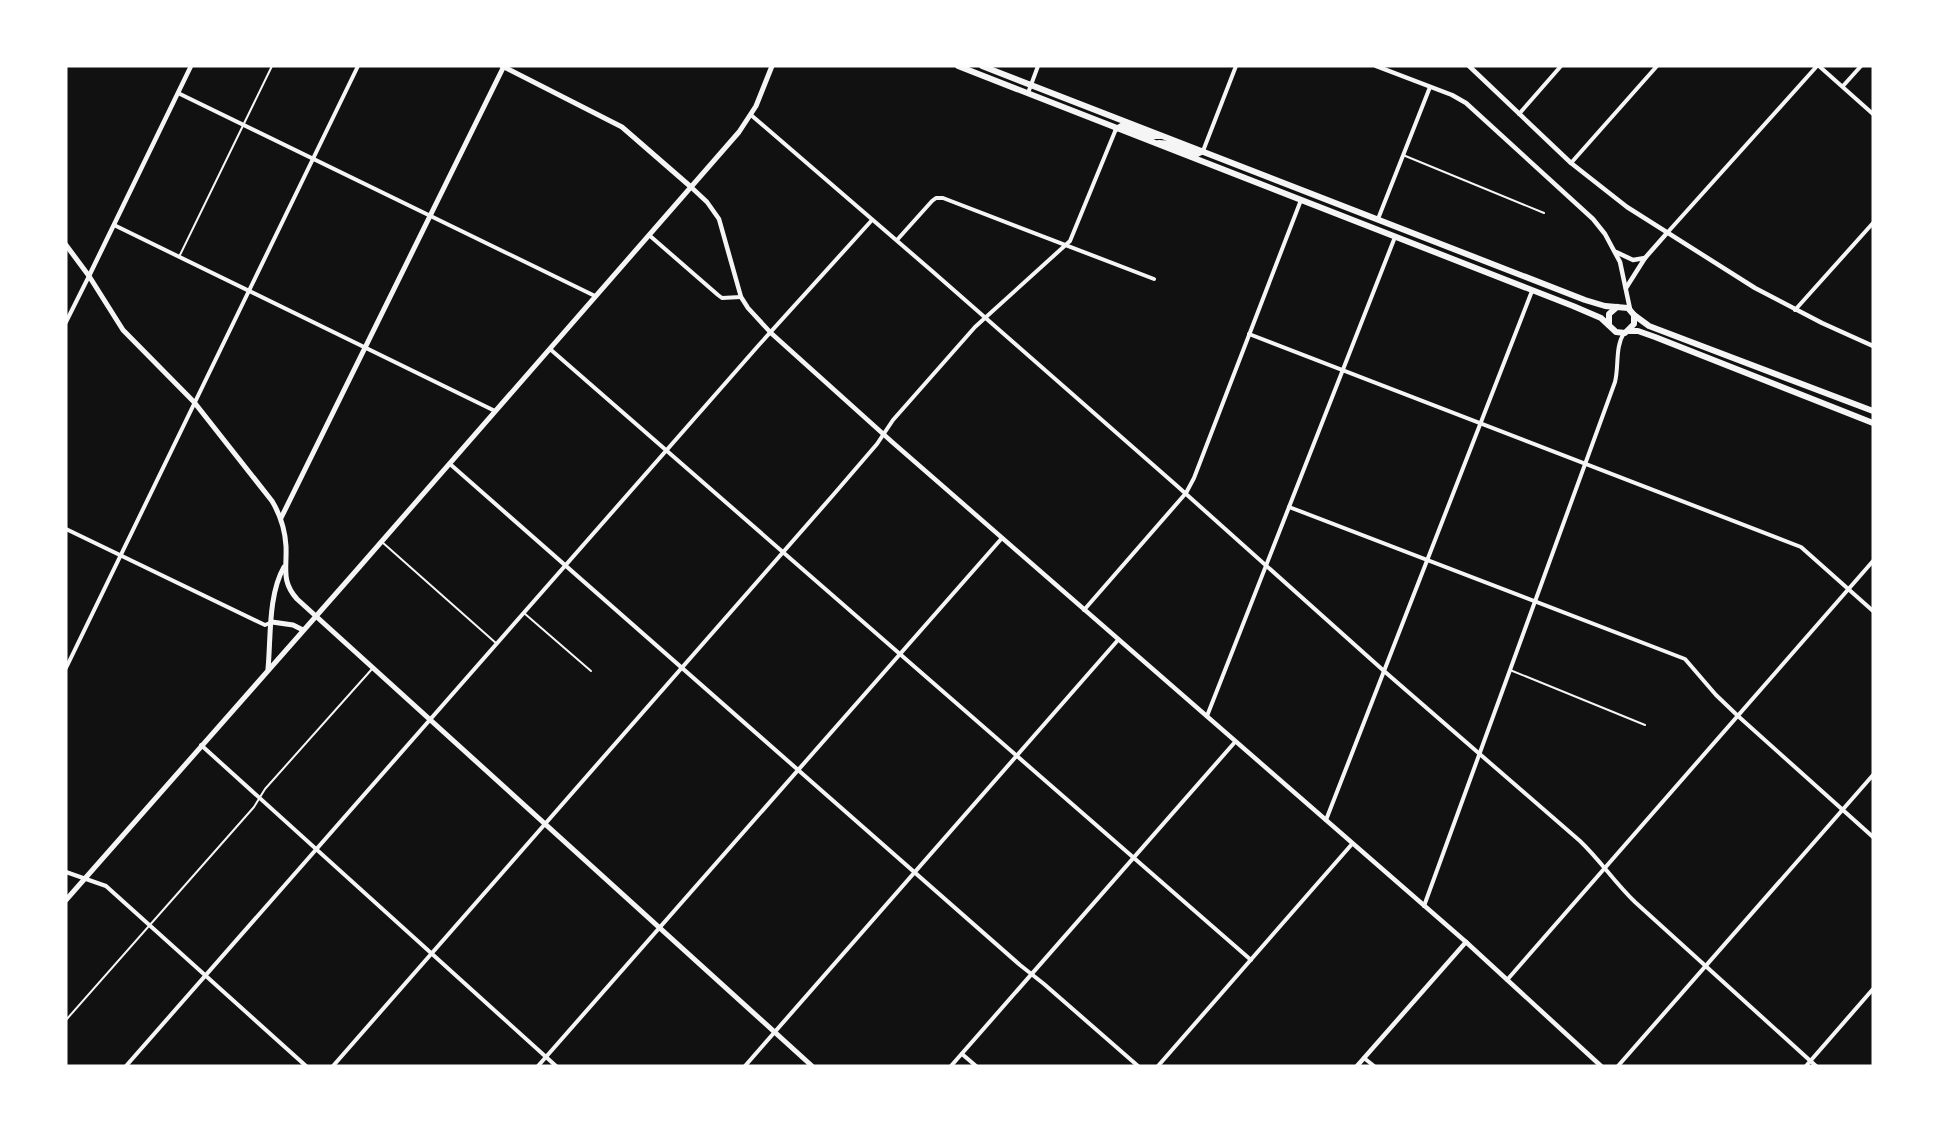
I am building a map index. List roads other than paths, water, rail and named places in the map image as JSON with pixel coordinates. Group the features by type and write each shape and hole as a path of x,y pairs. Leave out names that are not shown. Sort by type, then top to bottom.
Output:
{"main road":[{"path":"281,518 503,66 622,127 691,187"},
{"path":"66,900 739,132 751,116 772,66"},
{"path":"958,66 1163,135 1585,300 1605,306 1624,307 1648,325 1873,411"},
{"path":"982,66 1116,129 1601,318 1616,332 1638,331 1655,337 1873,423"},
{"path":"1116,129 1123,125 1151,136 1163,135"},
{"path":"1156,144 1172,144 1197,154 1203,151"},
{"path":"1301,200 1315,195"},
{"path":"66,245 89,276 123,330 194,402 272,501 281,518 286,544 286,584 291,592 372,669 812,1066"},
{"path":"1609,325 1609,314 1617,307"},
{"path":"1627,331 1634,324 1632,313"},
{"path":"268,669 276,585 285,566"},
{"path":"272,622 293,625 303,630"}],"street":[{"path":"66,322 191,66"},
{"path":"66,668 358,66"},
{"path":"1029,89 1038,66"},
{"path":"1203,151 1236,66"},
{"path":"1376,66 1459,99 1474,110 1593,219 1616,252 1622,267 1632,313"},
{"path":"1468,66 1571,163 1627,207 1730,273 1795,310 1873,346"},
{"path":"1518,114 1561,66"},
{"path":"1571,163 1657,66"},
{"path":"1626,288 1645,258 1818,66 1873,114"},
{"path":"1843,86 1861,66"},
{"path":"1378,220 1430,87"},
{"path":"178,93 595,296"},
{"path":"751,116 897,240 1186,493 1384,671 1580,841 1624,892 1816,1066"},
{"path":"333,1066 783,552 884,434 893,420 975,327 1066,245 1072,236 1116,129"},
{"path":"691,187 706,201 719,219 741,297 771,333 1118,640 1466,942 1601,1066"},
{"path":"897,240 932,201 941,198 1154,279"},
{"path":"1084,610 1186,493 1194,478 1301,200"},
{"path":"126,1066 872,220"},
{"path":"1795,310 1873,223"},
{"path":"114,225 495,411"},
{"path":"649,235 719,296 741,297"},
{"path":"1207,716 1395,236"},
{"path":"1616,252 1633,260 1645,258"},
{"path":"1326,820 1532,290"},
{"path":"1424,906 1615,382 1620,341 1627,331"},
{"path":"1249,334 1801,547 1873,611"},
{"path":"550,349 1251,960"},
{"path":"449,464 1138,1066"},
{"path":"1289,507 1685,660 1738,716 1873,837"},
{"path":"66,529 266,625 272,622"},
{"path":"538,1066 1002,538"},
{"path":"1507,980 1873,561"},
{"path":"746,1066 1118,640"},
{"path":"951,1066 1235,742"},
{"path":"201,745 556,1066"},
{"path":"1618,1066 1873,775"},
{"path":"1158,1066 1352,844"},
{"path":"66,872 106,886 306,1066"},
{"path":"1357,1066 1466,942"},
{"path":"1806,1066 1873,989"},
{"path":"962,1054 976,1066"},
{"path":"1364,1058 1374,1066"}],"lane":[{"path":"179,257 272,66"},
{"path":"1403,155 1544,213"},
{"path":"381,541 497,644"},
{"path":"524,613 591,671"},
{"path":"66,1020 372,669"},
{"path":"1510,670 1646,725"}]}
